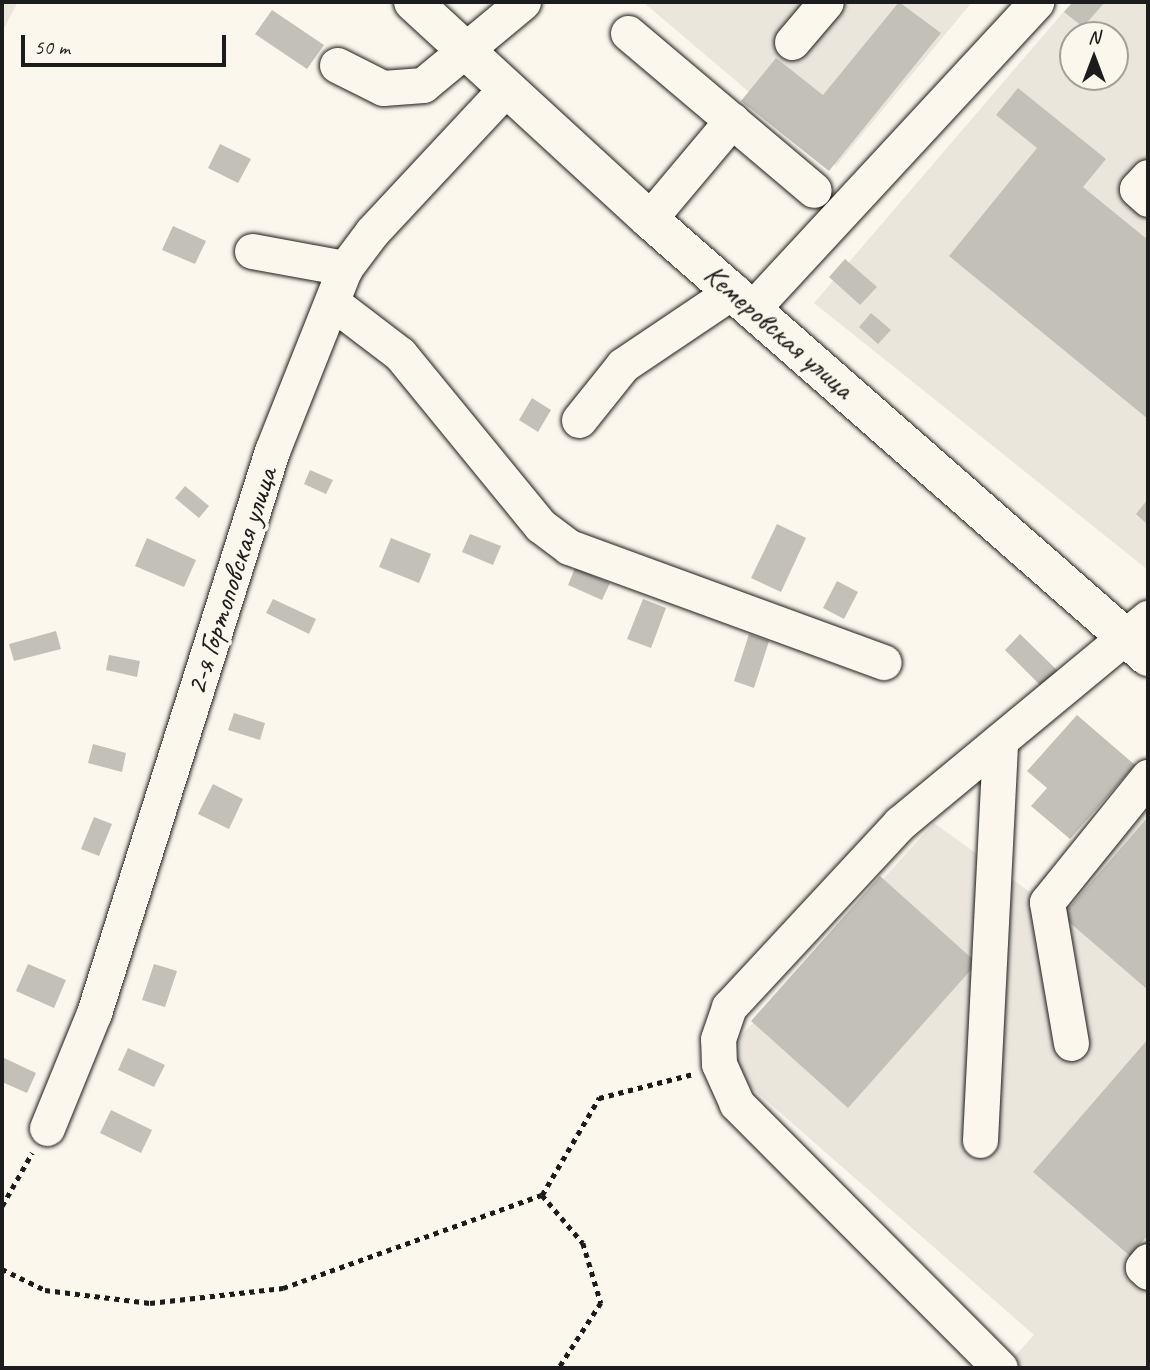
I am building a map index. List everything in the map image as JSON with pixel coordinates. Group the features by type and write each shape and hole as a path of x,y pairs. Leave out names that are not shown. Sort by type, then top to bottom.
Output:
{"main road":[{"name":"Кемеровская улица","path":"413,2 649,219 1141,638"}],"street":[{"path":"337,65 383,88 423,85 468,51 523,2"},
{"path":"792,42 826,2"},
{"path":"579,420 623,365 743,300 1036,2"},
{"path":"628,33 814,190"},
{"name":"2-я Гортоповская улица","path":"47,1128 93,1013 272,451 345,268 372,232 507,87"},
{"path":"649,219 732,120"},
{"path":"1148,177 1137,189 1148,199"},
{"path":"251,251 345,268"},
{"path":"333,303 400,354 541,526 569,547 884,662"},
{"path":"1000,1368 737,1104 719,1065 718,1039 729,1007 900,822 1000,741 1141,638"},
{"path":"980,1140 1000,741"},
{"path":"1071,1043 1047,902 1148,777"},
{"path":"1148,1261 1143,1267 1148,1272"}],"path":[{"path":"2,1269 45,1290 150,1303 283,1288 542,1195 599,1098 650,1088 719,1065"},
{"path":"2,1206 47,1128"},
{"path":"542,1195 583,1242 601,1303 559,1368"}],"shaded area":[{"path":"2,2 18,2 2,32"},
{"path":"643,2 972,2 836,166"},
{"path":"1072,2 1148,2 1148,570 814,303"},
{"path":"1141,771 1148,778 1148,1368 1004,1368 1034,1335 735,1073 731,1047 934,823 1030,892"}],"building":[{"path":"899,2 941,33 829,171 741,101 776,58 823,95"},
{"path":"1073,2 1105,2 1088,21 1075,21 1064,12"},
{"path":"272,10 324,45 307,69 255,34"},
{"path":"1018,88 1106,159 1083,187 1148,240 1148,419 949,256 1037,148 996,115"},
{"path":"220,144 251,159 238,183 208,168"},
{"path":"173,226 206,241 195,264 162,250"},
{"path":"845,259 877,287 860,305 829,277"},
{"path":"871,313 891,330 878,344 859,327"},
{"path":"532,398 551,410 538,432 519,420"},
{"path":"310,470 333,480 326,494 304,484"},
{"path":"185,486 209,506 199,518 175,498"},
{"path":"1148,499 1148,525 1136,514"},
{"path":"777,524 806,538 781,592 751,578"},
{"path":"470,534 501,546 493,565 462,552"},
{"path":"147,538 196,560 184,587 135,566"},
{"path":"391,538 431,554 419,583 379,567"},
{"path":"575,568 610,583 602,600 568,585"},
{"path":"837,581 858,592 844,619 823,608"},
{"path":"273,599 316,619 309,634 266,613"},
{"path":"643,599 666,608 651,648 627,639"},
{"path":"56,631 61,649 14,661 9,644"},
{"path":"749,634 769,641 754,688 734,681"},
{"path":"1020,634 1058,671 1042,687 1005,650"},
{"path":"109,655 140,661 137,677 106,670"},
{"path":"234,713 265,723 260,740 228,730"},
{"path":"1077,715 1135,765 1070,839 1031,806 1047,788 1027,771"},
{"path":"93,744 126,753 122,772 88,763"},
{"path":"213,784 243,799 229,829 198,814"},
{"path":"94,817 112,824 99,856 81,849"},
{"path":"1148,817 1148,990 1062,916"},
{"path":"880,876 977,963 848,1108 751,1021"},
{"path":"28,964 66,980 54,1008 16,991"},
{"path":"154,964 177,971 165,1007 142,1000"},
{"path":"1148,1039 1148,1235 1130,1256 1033,1172"},
{"path":"128,1048 165,1065 154,1087 118,1070"},
{"path":"2,1057 36,1073 27,1093 2,1082"},
{"path":"111,1110 152,1130 141,1153 100,1133"}]}
